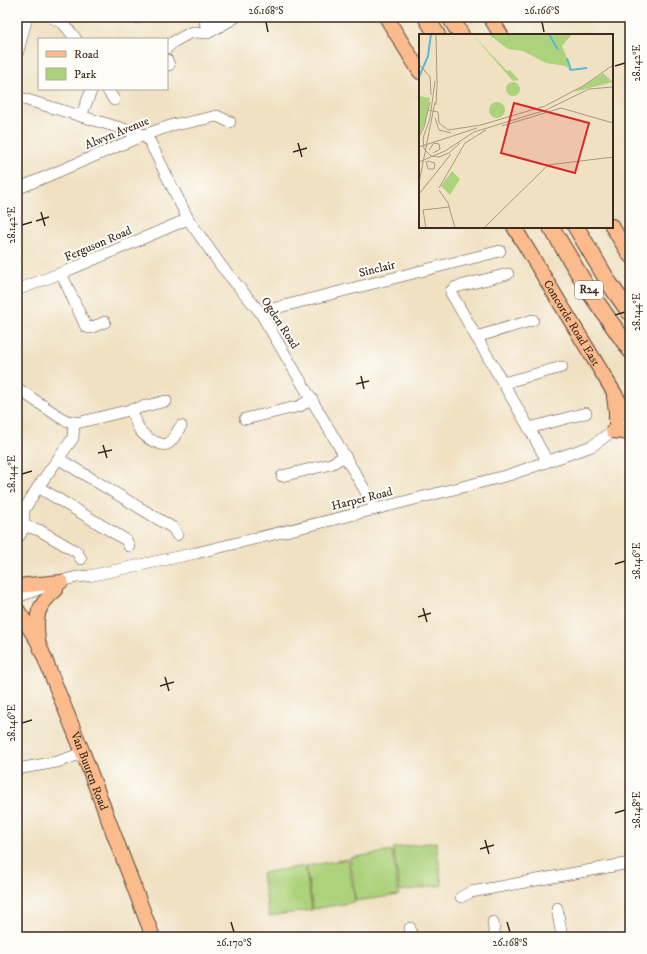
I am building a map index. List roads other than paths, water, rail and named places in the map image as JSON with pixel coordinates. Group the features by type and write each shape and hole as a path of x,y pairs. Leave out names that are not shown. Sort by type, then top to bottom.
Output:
{"highway":[{"path":"426,17 436,34"},
{"path":"450,17 460,34"},
{"name":"R24","path":"552,228 591,294 630,350"},
{"name":"R24","path":"577,228 609,283 630,313"}],"main road":[{"path":"386,17 419,70"},
{"path":"492,18 500,34"},
{"name":"Concorde Road East","path":"515,228 630,418"},
{"path":"613,228 630,256"},
{"path":"614,393 630,405"},
{"path":"614,393 616,412 615,430 630,433"},
{"path":"17,586 59,586"},
{"path":"38,642 37,628 39,611 44,600 59,586"},
{"name":"Van Buuren Road","path":"17,609 38,642 83,753 153,937"}],"street":[{"path":"17,55 27,17"},
{"path":"51,17 63,23 75,38"},
{"path":"205,23 217,17"},
{"path":"168,47 173,42 190,33 208,33 236,17"},
{"path":"81,116 92,90"},
{"path":"108,90 114,100"},
{"path":"17,97 144,135"},
{"name":"Alwyn Avenue","path":"17,189 144,135 176,124 217,116 230,122"},
{"name":"Ogden Road","path":"144,135 150,142 188,218 222,267 260,312 376,509"},
{"name":"Ferguson Road","path":"17,290 61,273 188,218"},
{"name":"Sinclair","path":"260,312 500,251"},
{"path":"61,273 86,327 90,328 105,322"},
{"path":"508,274 456,287 451,291 451,295 540,447 546,461"},
{"path":"476,337 533,320"},
{"path":"503,383 562,367"},
{"path":"17,388 61,418 74,423 166,401"},
{"path":"245,419 300,406 312,399"},
{"path":"132,409 141,433 147,438 162,445 170,442 180,426"},
{"path":"529,428 586,413"},
{"name":"Harper Road","path":"17,604 83,576 196,553 509,475 592,446 630,418"},
{"path":"17,538 24,526 24,510 38,487 73,438 74,423"},
{"path":"282,476 331,464 345,456"},
{"path":"58,459 173,528 177,535"},
{"path":"38,487 126,540 129,546"},
{"path":"24,526 39,530 71,548 77,552 81,559"},
{"name":"Harper Road","path":"17,597 59,586"},
{"path":"17,769 57,762 83,753"},
{"path":"461,897 471,892 630,863"},
{"path":"557,908 562,937"},
{"path":"493,922 495,937"}]}
